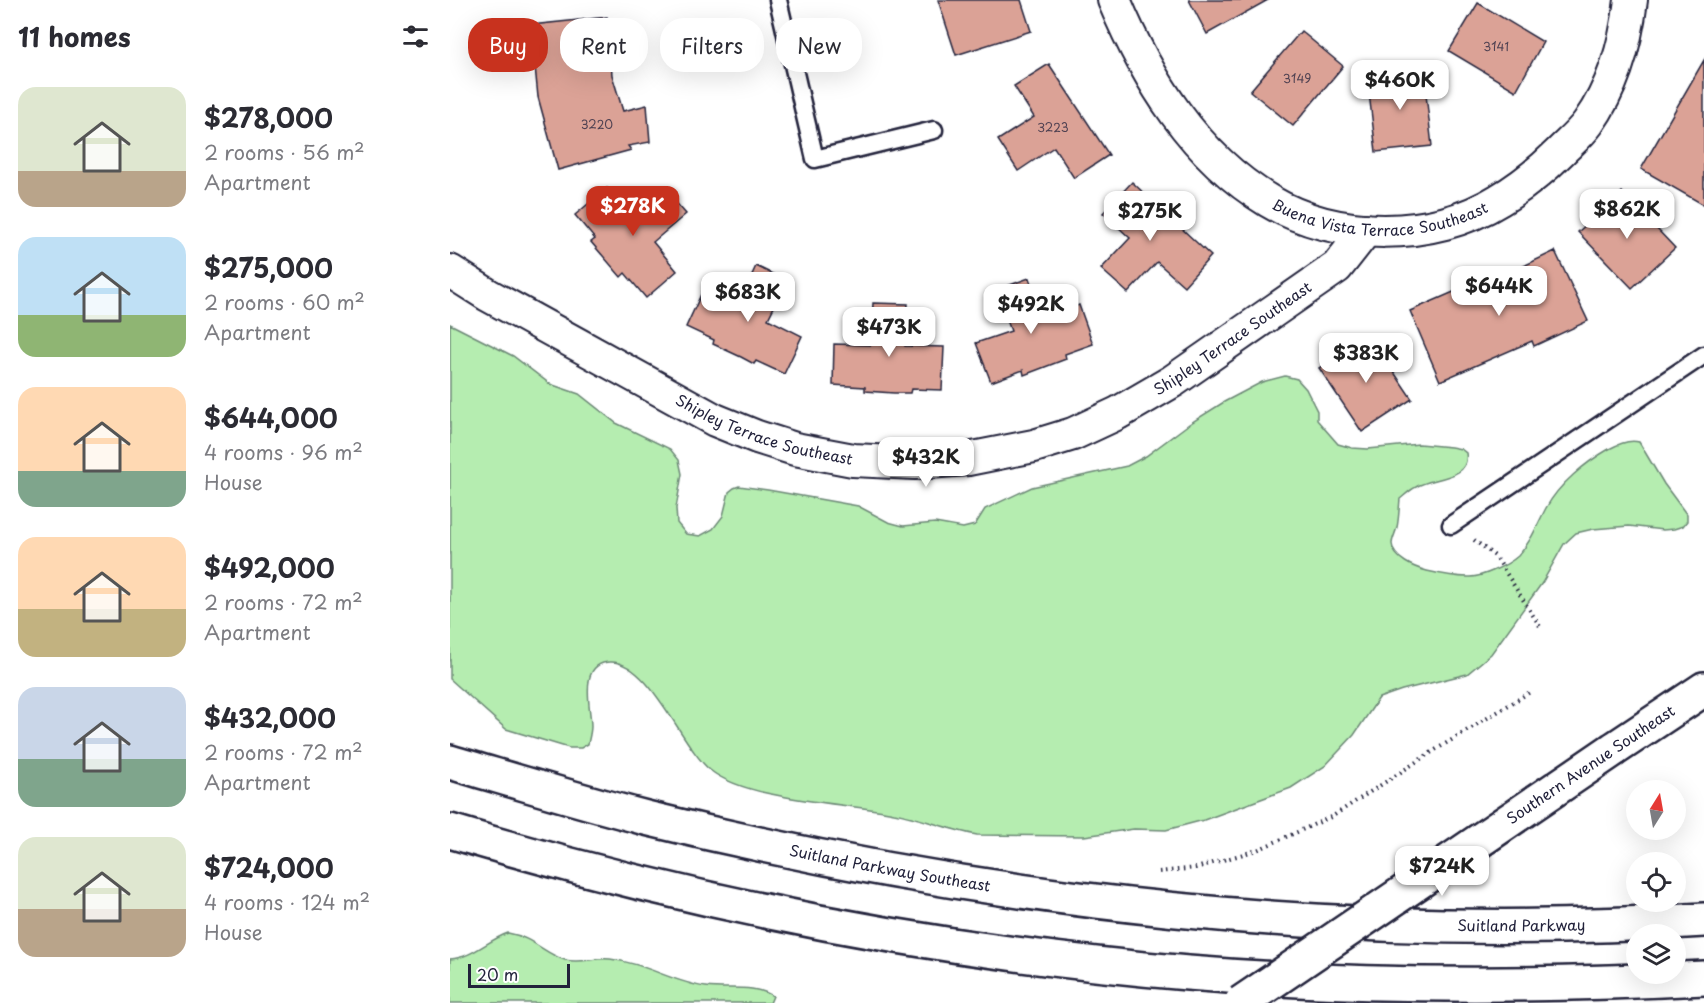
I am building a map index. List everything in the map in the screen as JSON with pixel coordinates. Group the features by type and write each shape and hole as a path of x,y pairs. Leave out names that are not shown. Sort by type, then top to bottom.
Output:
{"main road":[{"name":"Southern Avenue Southeast","path":"1241,1003 1704,689"},
{"name":"Suitland Parkway Southeast","path":"450,762 567,797 648,818 801,853 947,880 1168,908 1338,922"},
{"path":"450,831 598,874 758,910 901,937 1053,958 1188,973 1263,977 1481,983 1626,982 1704,978"},
{"name":"Suitland Parkway","path":"1338,922 1519,927 1704,920"}],"street":[{"name":"Buena Vista Terrace Southeast","path":"1114,0 1159,89 1189,132 1221,166 1255,192 1287,210 1318,222 1386,231 1420,228 1468,215 1500,200 1544,168 1588,123 1602,99 1619,59 1631,0"},
{"name":"Shipley Terrace Southeast","path":"450,271 488,295 715,420 757,437 795,449 853,460 895,463 946,462 1050,442 1118,413 1173,381 1337,267 1366,230"}],"lane":[{"path":"778,0 815,159 934,130"},
{"path":"1450,525 1704,355"}],"path":[{"path":"1450,525 1496,557 1541,628"},
{"path":"1151,873 1196,868 1257,850 1333,816 1530,692"}],"green space":[{"path":"450,324 513,356 550,384 579,394 616,423 670,449 679,460 682,474 676,508 677,523 686,534 700,536 713,529 723,516 729,492 739,486 858,506 888,522 903,526 935,523 963,528 975,525 985,509 1032,487 1127,466 1146,456 1189,424 1224,402 1262,382 1285,376 1297,379 1306,389 1317,411 1317,420 1338,444 1368,449 1419,444 1451,447 1461,449 1466,453 1466,462 1457,473 1423,484 1400,499 1393,549 1405,562 1417,568 1447,575 1473,577 1508,563 1527,545 1551,499 1565,482 1600,455 1616,445 1627,442 1639,442 1664,484 1687,515 1687,521 1683,526 1674,529 1629,526 1576,533 1564,544 1542,583 1491,654 1467,674 1379,698 1354,735 1325,766 1291,788 1204,820 1166,830 1134,829 1084,836 977,835 894,813 771,794 726,780 710,770 699,759 652,690 639,676 625,666 611,662 600,664 594,669 588,687 590,733 588,744 581,748 569,748 506,729 450,679"},
{"path":"508,933 524,938 565,960 623,961 694,985 757,990 773,996 770,1003 450,1003 450,959 466,956"}],"building":[{"path":"938,0 1021,0 1031,31 956,55"},
{"path":"1189,0 1268,0 1207,34"},
{"path":"1478,3 1543,42 1516,91 1449,51"},
{"path":"560,22 560,72 612,72 623,111 647,105 650,142 628,146 631,150 558,170 538,97 536,72 548,72 548,23"},
{"path":"1301,31 1343,66 1293,126 1250,91"},
{"path":"1704,60 1704,205 1641,169"},
{"path":"1049,64 1109,155 1074,178 1054,147 1018,171 998,140 1034,117 1014,86"},
{"path":"1423,69 1432,146 1376,152 1367,76"},
{"path":"1132,182 1211,256 1184,286 1157,262 1128,293 1101,269 1130,238 1103,213"},
{"path":"607,188 630,216 663,188 686,214 653,242 677,271 646,298 625,273 621,277 591,242 595,239 575,215"},
{"path":"1622,192 1675,248 1632,288 1578,232"},
{"path":"1555,251 1588,321 1534,346 1532,341 1440,381 1410,311 1465,287 1467,293"},
{"path":"756,266 787,281 768,319 802,336 784,374 756,361 754,364 713,344 714,340 686,327 704,288 738,305"},
{"path":"1029,278 1043,318 1079,305 1093,344 1065,354 1066,359 1024,375 1023,370 991,382 976,343 1011,331 996,290"},
{"path":"873,303 908,304 905,346 944,347 942,390 911,389 910,393 894,393 865,391 865,387 833,385 834,344 871,345"},
{"path":"1369,335 1412,399 1362,432 1319,368"}]}
